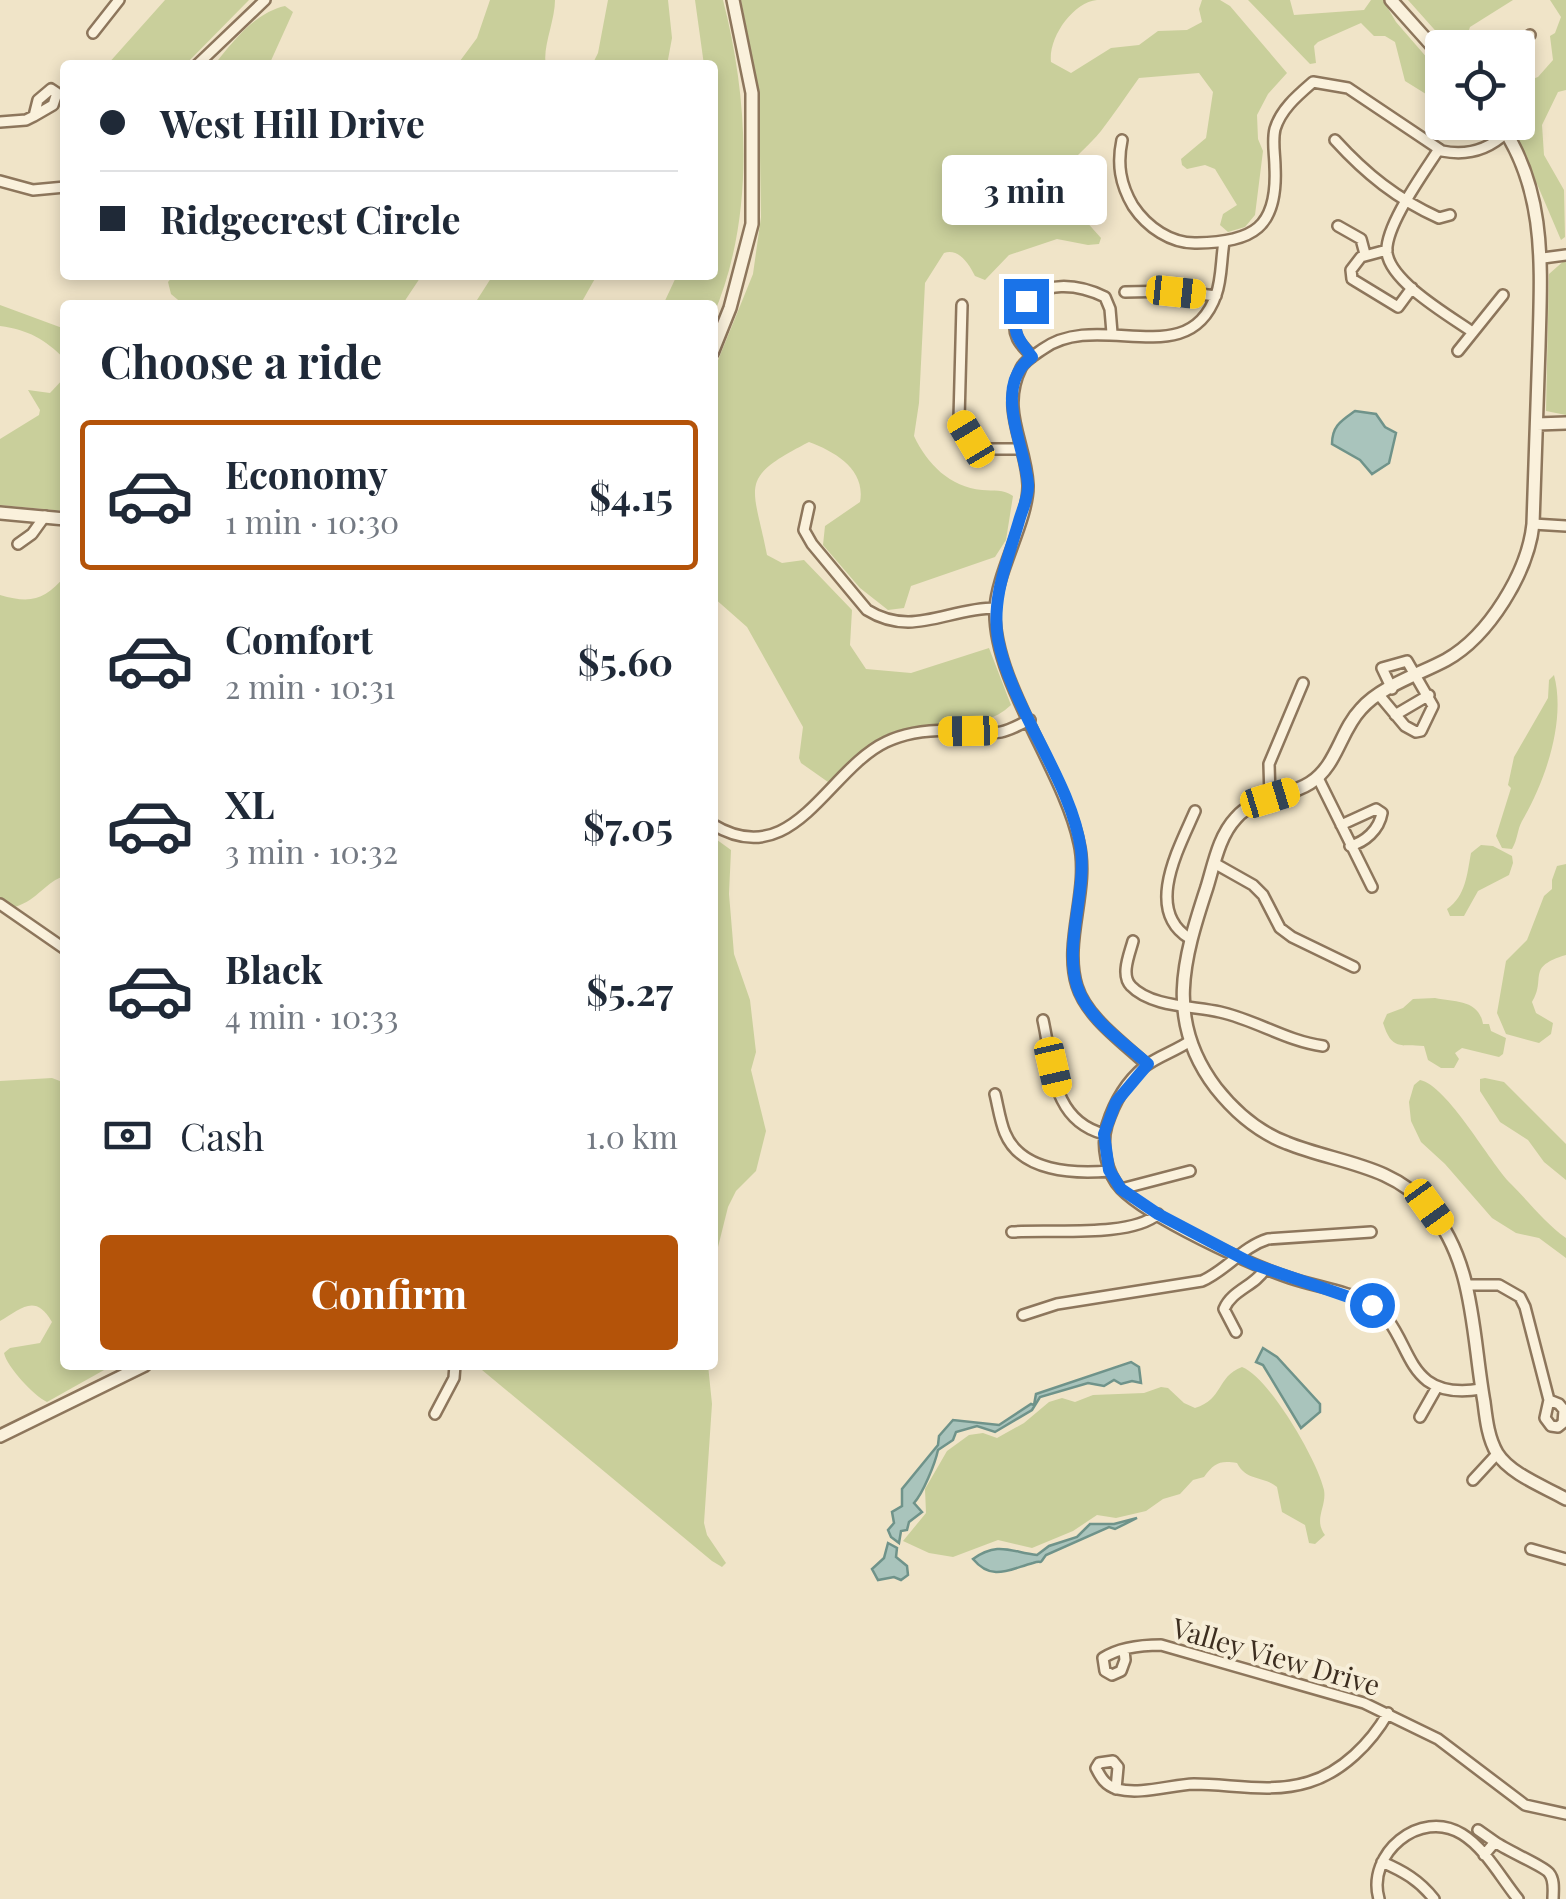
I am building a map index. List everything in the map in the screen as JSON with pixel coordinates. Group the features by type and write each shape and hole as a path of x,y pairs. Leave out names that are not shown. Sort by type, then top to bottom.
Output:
{"street":[{"path":"93,32 119,0"},
{"path":"202,60 265,0"},
{"path":"718,338 752,224 752,93 733,0"},
{"path":"1391,0 1425,38"},
{"path":"1122,140 1120,177 1136,210 1152,228 1189,244 1224,242 1253,234 1272,208 1276,172 1274,134 1289,104 1313,82 1348,88 1439,149 1457,154 1478,150 1497,140"},
{"path":"0,122 34,116"},
{"path":"1335,140 1364,172 1406,202 1439,218 1450,215"},
{"path":"1509,140 1536,208 1542,258 1533,524 1523,567 1483,627 1456,653 1362,706 1318,778 1243,810 1234,819 1226,830 1189,938 1182,1006 1190,1040 1213,1084 1255,1126 1288,1144 1369,1167 1411,1190 1446,1231 1467,1285 1481,1389 1498,1454 1518,1471 1566,1499"},
{"path":"1439,149 1406,202 1387,250 1394,270 1412,288 1471,332"},
{"path":"0,182 33,190 60,187"},
{"path":"1338,226 1360,239 1365,254"},
{"path":"1148,1064 1097,1016 1078,990 1074,963 1081,893 1080,846 1070,812 998,641 995,608 1028,488 1010,402 1022,364 1060,337 1112,333 1168,338 1198,326 1216,296 1224,242"},
{"path":"1387,250 1365,254 1351,270 1352,278 1398,306 1412,288"},
{"path":"1542,258 1566,255"},
{"path":"1032,357 1016,337 1014,318 1026,301 1051,288 1087,288 1105,297 1112,333"},
{"path":"1125,292 1216,296"},
{"path":"1458,350 1503,295"},
{"path":"962,305 959,419 971,439 990,448 1021,449"},
{"path":"1537,424 1566,424"},
{"path":"809,508 804,530 812,544 867,610 878,617 895,623 995,608"},
{"path":"0,513 60,518"},
{"path":"18,544 32,534 45,516"},
{"path":"1533,524 1566,526"},
{"path":"1379,696 1405,726 1422,731 1433,706 1407,660 1382,668 1392,688"},
{"path":"1270,798 1269,764 1302,683"},
{"path":"1395,715 1429,694"},
{"path":"718,828 745,836 769,836 793,825 861,759 886,741 920,732 998,733 1030,720"},
{"path":"1318,778 1372,887"},
{"path":"1341,824 1369,810 1382,813 1364,843 1350,846"},
{"path":"1189,938 1175,926 1166,905 1179,848 1195,812"},
{"path":"1214,863 1254,885 1264,895 1280,928 1292,937 1354,967"},
{"path":"0,904 60,946"},
{"path":"1132,941 1126,977 1130,986 1152,998 1220,1012 1293,1040 1324,1046"},
{"path":"1043,1020 1068,1114 1104,1134"},
{"path":"1190,1040 1148,1064 1116,1102 1104,1134 1109,1170 1121,1189 1158,1214 1238,1257 1372,1305 1387,1320 1410,1364 1437,1387 1481,1389"},
{"path":"995,1094 1005,1133 1028,1158 1059,1171 1109,1170"},
{"path":"1121,1189 1190,1170"},
{"path":"1012,1232 1123,1229 1149,1222 1158,1214"},
{"path":"1024,1315 1057,1304 1202,1281 1224,1270 1254,1243 1268,1239 1371,1232"},
{"path":"1236,1332 1224,1309 1228,1300 1261,1276 1265,1268"},
{"path":"1467,1285 1499,1285 1520,1298 1528,1315 1549,1400"},
{"path":"0,1436 136,1370"},
{"path":"434,1414 455,1370"},
{"path":"1420,1416 1437,1387"},
{"path":"1473,1480 1498,1454"},
{"path":"1531,1549 1566,1559"},
{"name":"Valley View Drive","path":"1124,1650 1138,1645 1161,1646 1364,1703 1438,1740 1526,1805 1566,1814"},
{"path":"1116,1788 1194,1784 1267,1789 1313,1782 1370,1742 1388,1713"},
{"path":"1379,1899 1376,1880 1382,1862 1399,1839 1426,1826 1450,1828 1462,1834 1518,1899"},
{"path":"1478,1830 1521,1860 1548,1871 1553,1899"},
{"path":"1484,1856 1495,1842"},
{"path":"1382,1862 1405,1872 1434,1899"}],"green space":[{"path":"165,0 249,0 190,60 111,60"},
{"path":"490,0 555,0 546,60 461,60 477,38"},
{"path":"608,0 668,0 672,38 668,60 594,60"},
{"path":"695,0 723,0 738,78 744,160 736,240 718,303 665,300 675,280 718,280 718,60 703,60"},
{"path":"741,0 1097,0 1071,14 1054,42 1051,62 1071,73 1111,48 1139,45 1158,31 1187,30 1202,22 1202,0 1220,0 1230,6 1287,73 1268,94 1257,115 1263,151 1255,215 1245,227 1228,232 1220,225 1223,214 1237,205 1215,169 1205,165 1187,169 1182,165 1181,159 1206,138 1213,92 1199,73 1139,78 1101,131 1074,160 1069,174 1067,200 1101,238 1099,244 1057,239 1009,255 985,280 975,276 959,255 944,253 925,283 914,436 933,465 950,479 970,488 1013,496 1006,540 995,557 911,586 904,608 888,610 860,588 823,545 825,526 860,502 858,481 847,464 809,442 760,475 755,497 767,555 782,563 804,560 852,610 850,645 866,669 911,673 989,648 1011,705 984,720 890,733 828,782 801,763 803,727 747,627 718,601 718,360 753,274 761,217 759,95"},
{"path":"1248,0 1290,0 1294,15 1364,10 1371,0 1383,0 1425,55 1425,93 1405,81 1395,42 1385,36 1374,36 1361,23 1318,42 1314,46 1316,63 1310,64"},
{"path":"1408,0 1513,0 1469,30 1435,30"},
{"path":"1550,0 1566,0 1566,90 1558,92 1542,125 1544,155 1564,190 1565,237 1561,240 1518,140 1535,140 1535,78 1553,60 1550,36 1561,17"},
{"path":"285,6 293,12 271,60 218,60 254,22"},
{"path":"1566,259 1566,415 1546,411 1549,274"},
{"path":"419,280 405,300 178,300 171,294 168,282"},
{"path":"490,280 594,280 583,300 477,300"},
{"path":"0,305 60,327 60,355 36,336 0,326"},
{"path":"60,382 60,511 0,505 0,439 39,415 28,390 50,393"},
{"path":"60,581 60,878 15,907 0,897 0,595 29,599 51,590"},
{"path":"1554,675 1557,711 1552,750 1512,849 1502,848 1496,836 1511,788 1508,785 1514,757 1548,698 1549,680"},
{"path":"718,841 731,850 729,894 734,954 750,1000 756,1052 751,1070 766,1131 756,1171 736,1191 718,1247"},
{"path":"1481,845 1493,846 1512,856 1509,875 1478,891 1464,916 1450,916 1447,909 1462,891 1471,853"},
{"path":"1566,864 1566,955 1553,959 1539,974 1532,1002 1536,1013 1553,1023 1551,1034 1539,1043 1506,1034 1497,1013 1506,961 1527,940 1544,896 1552,889 1557,866"},
{"path":"1435,998 1477,1010 1483,1024 1489,1024 1491,1031 1506,1038 1503,1054 1499,1057 1462,1048 1455,1053 1459,1059 1454,1068 1441,1068 1428,1060 1424,1046 1403,1045 1390,1038 1383,1023 1387,1014 1413,999"},
{"path":"52,1078 60,1081 60,1370 104,1370 47,1402 22,1380 4,1353 10,1348 40,1343 52,1322 46,1313 33,1306 0,1321 0,1081"},
{"path":"1480,1079 1504,1082 1566,1144 1566,1180 1544,1162 1528,1140 1500,1122 1480,1091"},
{"path":"1420,1080 1443,1095 1502,1174 1566,1238 1566,1258 1539,1238 1516,1233 1492,1218 1421,1142 1411,1121 1409,1102 1414,1085"},
{"path":"1242,1367 1278,1403 1320,1477 1324,1496 1320,1524 1325,1535 1315,1544 1309,1543 1305,1525 1282,1512 1277,1487 1245,1473 1237,1463 1226,1462 1193,1480 1180,1494 1163,1499 1146,1511 1116,1518 1097,1515 1073,1531 1032,1548 998,1540 953,1557 929,1553 903,1541 926,1513 925,1489 947,1451 969,1435 983,1433 997,1438 1024,1423 1049,1402 1062,1398 1075,1402 1093,1395 1144,1393 1161,1387 1195,1408 1211,1399 1228,1376"},
{"path":"482,1370 709,1370 712,1404 704,1523 707,1535 726,1563 722,1567"}],"water":[{"path":"1355,411 1376,414 1385,427 1396,433 1389,463 1372,474 1360,460 1332,444 1336,428"},
{"path":"1263,1348 1277,1357 1320,1404 1320,1412 1301,1428 1263,1365 1256,1362"},
{"path":"1131,1362 1139,1367 1141,1383 1088,1383 1040,1397 1032,1410 995,1432 977,1426 956,1432 953,1440 938,1450 914,1503 922,1512 909,1522 907,1530 901,1531 899,1543 891,1537 888,1530 894,1523 892,1512 902,1506 902,1489 953,1420 999,1425 1034,1405 1036,1394"},
{"path":"1137,1518 1046,1555 1041,1562 1009,1570 987,1570 973,1559 997,1549 1037,1555 1049,1546 1077,1537 1090,1524 1114,1524"},
{"path":"888,1543 897,1548 896,1557 907,1566 908,1575 901,1580 878,1580 872,1569 884,1558"}],"route":[{"path":"1026,301 1014,318 1016,337 1032,357 1022,364 1010,402 1028,488 995,608 998,641 1070,812 1080,846 1081,893 1074,963 1078,990 1097,1016 1148,1064 1122,1093 1111,1113 1104,1134 1109,1170 1121,1189 1131,1196 1238,1257 1372,1305"}]}
